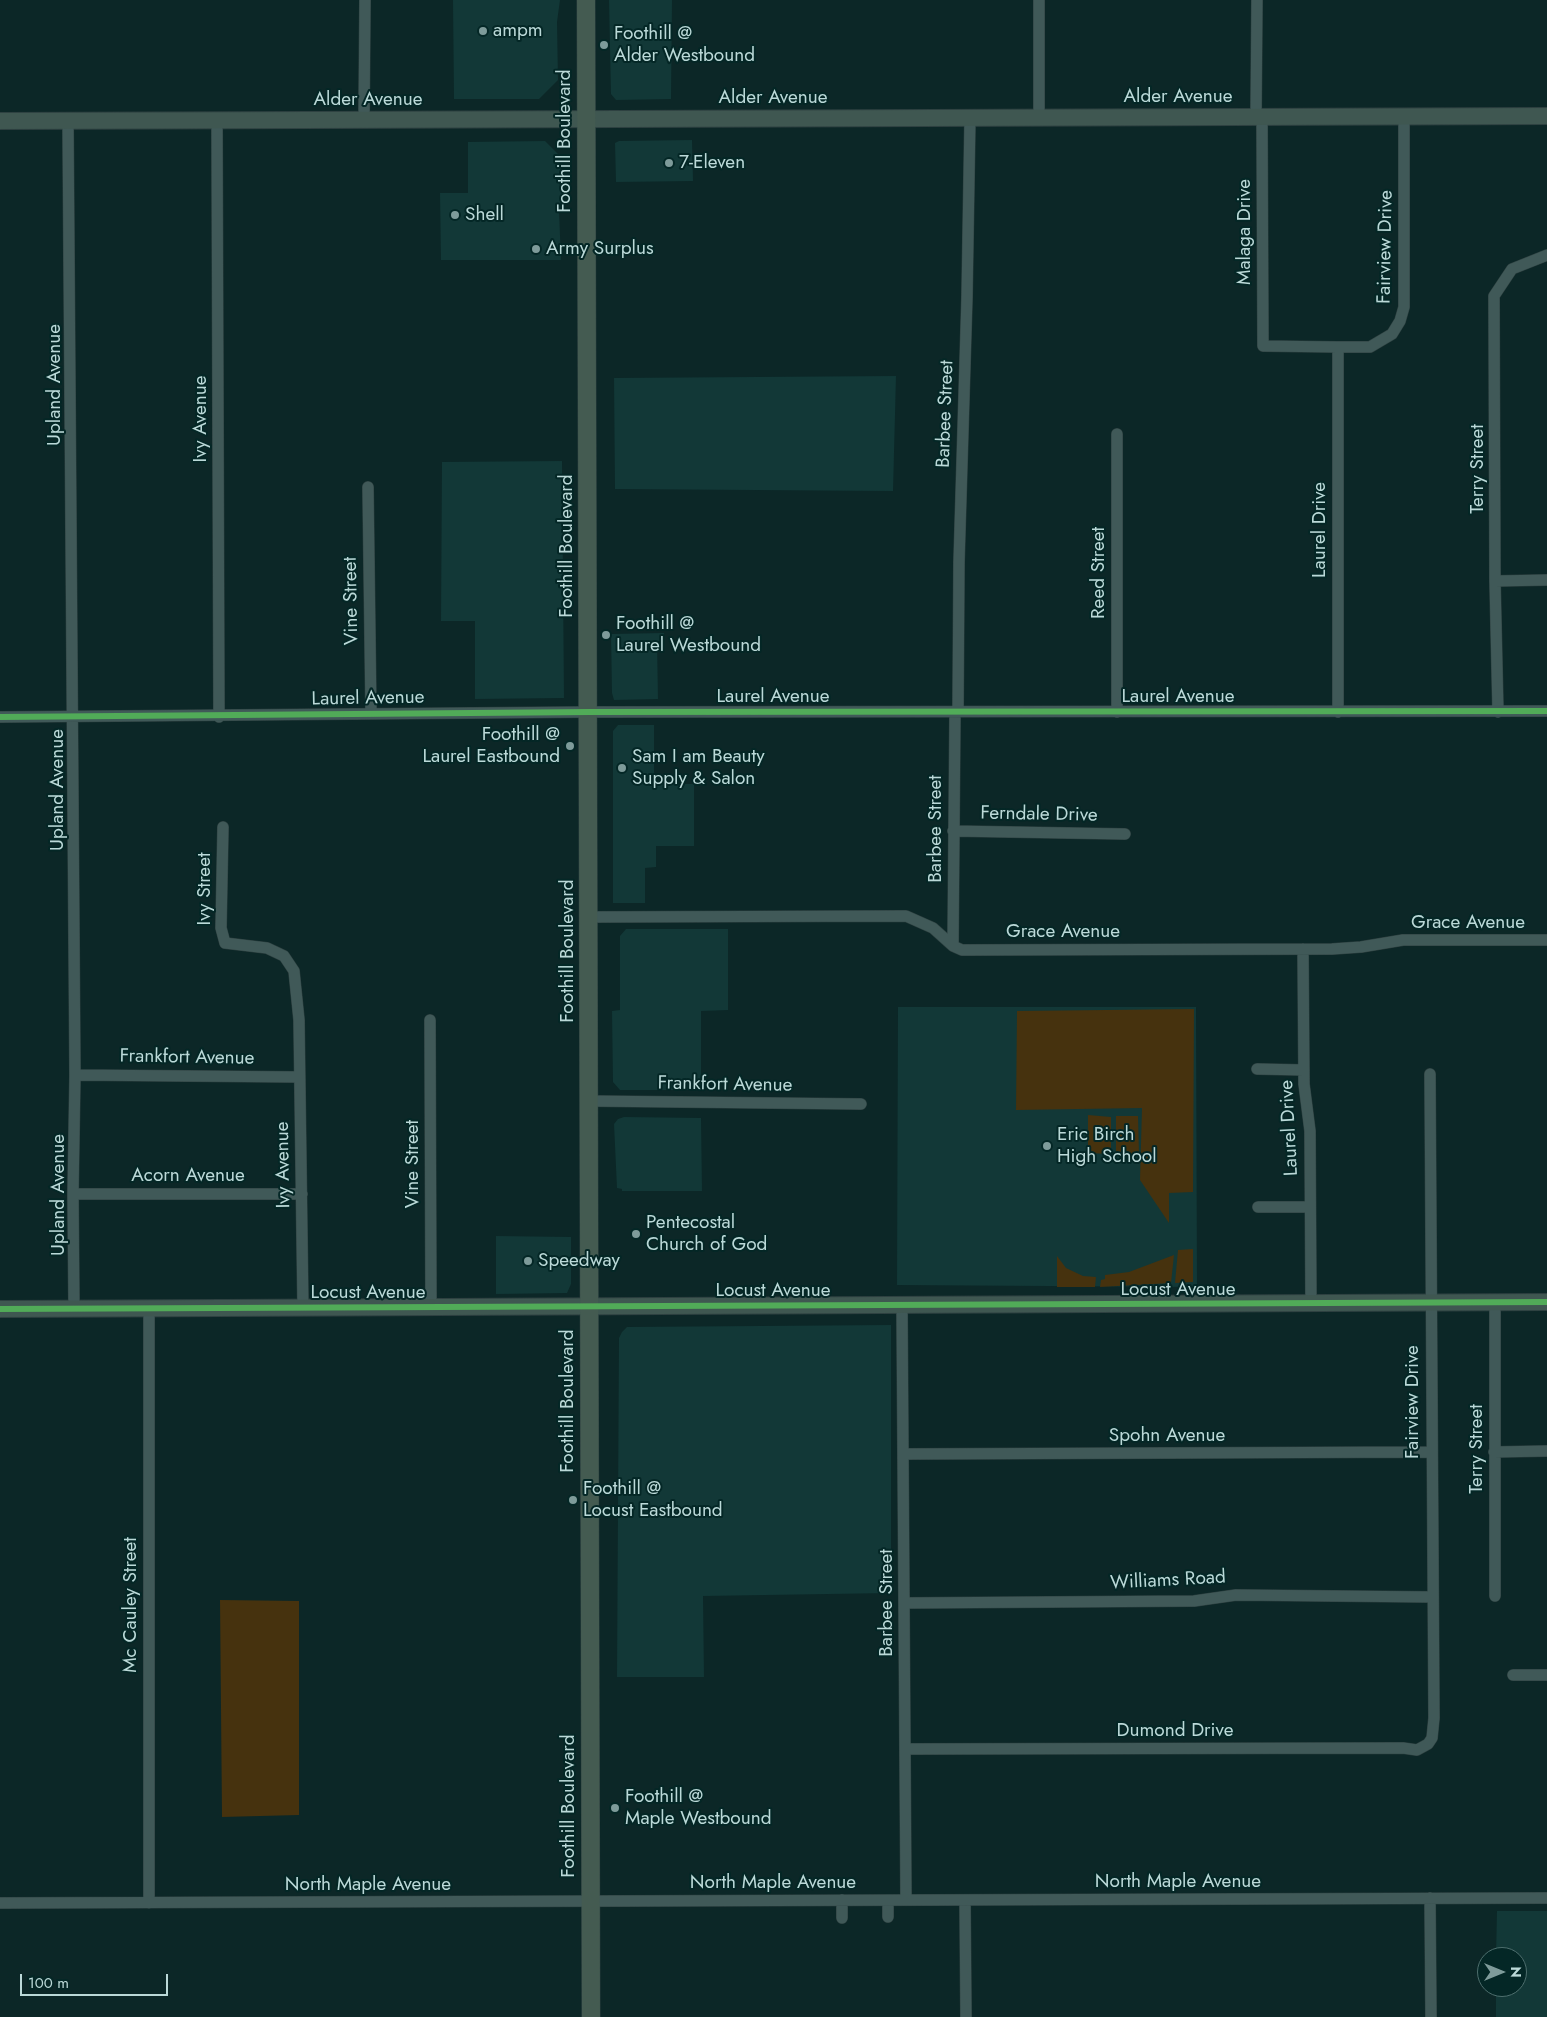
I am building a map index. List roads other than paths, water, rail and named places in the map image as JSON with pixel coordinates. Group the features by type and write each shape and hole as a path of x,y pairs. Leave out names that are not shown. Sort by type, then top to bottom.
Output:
{"main road":[{"name":"Foothill Boulevard","path":"586,0 590,917 590,1902 592,2017"}],"street":[{"path":"364,120 365,0"},
{"path":"1039,0 1039,118"},
{"name":"Malaga Drive","path":"1257,0 1263,346"},
{"name":"Fairview Drive","path":"1263,346 1370,347 1392,334 1400,321 1404,307 1404,116"},
{"name":"Alder Avenue","path":"0,121 1547,116"},
{"name":"Barbee Street","path":"953,946 953,831 959,562 968,297 970,118"},
{"name":"Ivy Avenue","path":"217,120 219,717"},
{"name":"Upland Avenue","path":"68,121 76,1075 73,1194 74,1308"},
{"name":"Terry Street","path":"1498,712 1494,296 1512,269 1547,255"},
{"name":"Laurel Drive","path":"1338,347 1338,712"},
{"name":"Reed Street","path":"1117,434 1117,712"},
{"name":"Vine Street","path":"368,487 371,714"},
{"path":"1496,581 1547,580"},
{"name":"Laurel Avenue","path":"0,717 219,717 589,712 1547,711"},
{"name":"Ivy Street","path":"223,827 221,928 225,943 267,948 284,956 294,971 299,1020"},
{"name":"Ferndale Drive","path":"953,831 1125,834"},
{"path":"590,917 906,916 933,928 953,946"},
{"name":"Grace Avenue","path":"953,946 962,950 1302,949 1348,948 1403,940 1547,940"},
{"name":"Laurel Drive","path":"1302,949 1305,1093 1310,1131 1311,1305"},
{"name":"Ivy Avenue","path":"299,1020 303,1308"},
{"name":"Vine Street","path":"430,1020 431,1308"},
{"path":"1257,1069 1304,1070"},
{"name":"Fairview Drive","path":"1430,1074 1433,1730"},
{"name":"Frankfort Avenue","path":"76,1075 299,1077"},
{"name":"Frankfort Avenue","path":"589,1101 861,1104"},
{"name":"Acorn Avenue","path":"73,1194 302,1194"},
{"path":"1258,1207 1310,1207"},
{"name":"Locust Avenue","path":"0,1309 1311,1305 1547,1302"},
{"name":"Terry Street","path":"1494,1596 1495,1303"},
{"name":"Barbee Street","path":"902,1306 906,1900"},
{"name":"Mc Cauley Street","path":"148,1903 149,1308"},
{"path":"1494,1452 1547,1451"},
{"name":"Spohn Avenue","path":"903,1454 1431,1452"},
{"name":"Williams Road","path":"904,1603 1194,1601 1236,1595 1432,1597"},
{"path":"1513,1675 1547,1675"},
{"name":"Dumond Drive","path":"905,1749 1403,1748 1417,1750 1428,1744 1432,1738 1433,1730"},
{"path":"1430,1898 1431,2017"},
{"name":"North Maple Avenue","path":"0,1903 1547,1898"},
{"path":"842,1900 842,1918"},
{"path":"965,1900 966,2017"},
{"path":"888,1901 888,1917"}],"place":[{"name":"ampm","path":"483,31"},
{"name":"Foothill @ Alder Westbound","path":"604,45"},
{"name":"7-Eleven","path":"669,163"},
{"name":"Shell","path":"455,215"},
{"name":"Army Surplus","path":"536,249"},
{"name":"Foothill @ Laurel Westbound","path":"606,635"},
{"name":"Foothill @ Laurel Eastbound","path":"570,746"},
{"name":"Sam I am Beauty Supply & Salon","path":"622,768"},
{"name":"Eric Birch High School","path":"1047,1146"},
{"name":"Pentecostal Church of God","path":"636,1234"},
{"name":"Speedway","path":"528,1261"},
{"name":"Foothill @ Locust Eastbound","path":"573,1500"},
{"name":"Foothill @ Maple Westbound","path":"615,1808"}]}
